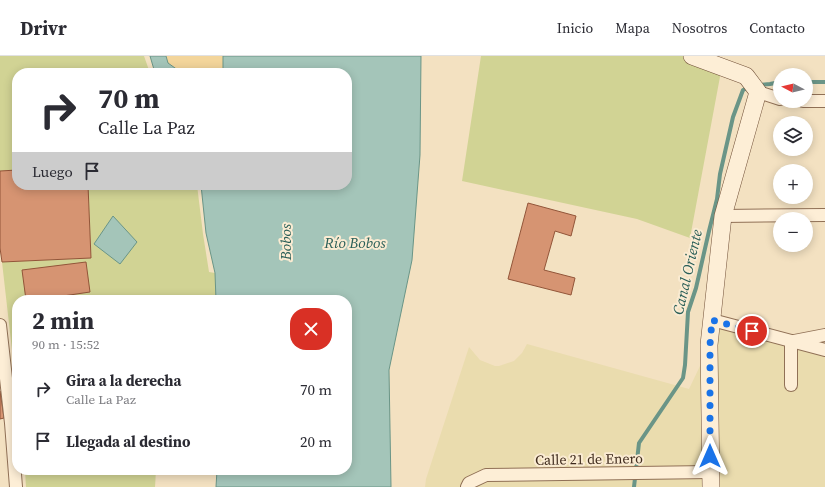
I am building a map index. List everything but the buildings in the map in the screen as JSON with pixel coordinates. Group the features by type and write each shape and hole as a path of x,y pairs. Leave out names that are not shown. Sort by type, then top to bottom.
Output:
{"main road":[{"path":"692,56 746,76 758,92 723,216 710,345 710,480"}],"street":[{"path":"758,92 773,97"},
{"path":"813,101 825,101"},
{"path":"723,216 825,215"},
{"path":"712,320 825,350"},
{"path":"0,325 6,424 12,462"},
{"path":"791,341 825,335"},
{"path":"791,341 791,385"},
{"path":"14,475 16,487"},
{"name":"Calle 21 de Enero","path":"468,485 486,475 710,480"}],"shaded area":[{"path":"721,322 825,347 825,487 425,487 426,479 469,347 480,360 495,366 499,366 514,361 522,353 527,344 689,389"}],"green space":[{"path":"0,56 144,56 148,68 12,68 12,170 0,171"},
{"path":"481,56 685,56 722,66 690,238 637,219 462,181"},
{"path":"88,190 198,190 209,272 215,273 216,295 12,295 12,350 2,262 91,258"},
{"path":"25,475 156,475 155,487 26,487"}],"sand":[{"path":"166,56 223,56 223,68 174,68 167,63"}],"water":[{"path":"150,56 166,56 168,63 175,68 154,68"},
{"name":"Río Bobos","path":"223,56 421,56 420,155 412,260 389,370 391,487 216,487 217,475 352,475 352,295 216,295 215,273 206,233 202,190 352,190 352,68 223,68"},
{"path":"113,216 137,242 120,264 94,244"}],"waterway":[{"name":"Canal Oriente","path":"813,82 825,82"},
{"name":"Canal Oriente","path":"759,85 773,83"},
{"name":"Canal Oriente","path":"634,487 639,443 683,378 688,312 696,288 717,199 720,174 733,117 743,90 750,87"}],"route":[{"path":"710,456 710,345 712,320 752,331"}],"water label":[{"name":"Bobos","path":"285,242"}]}
